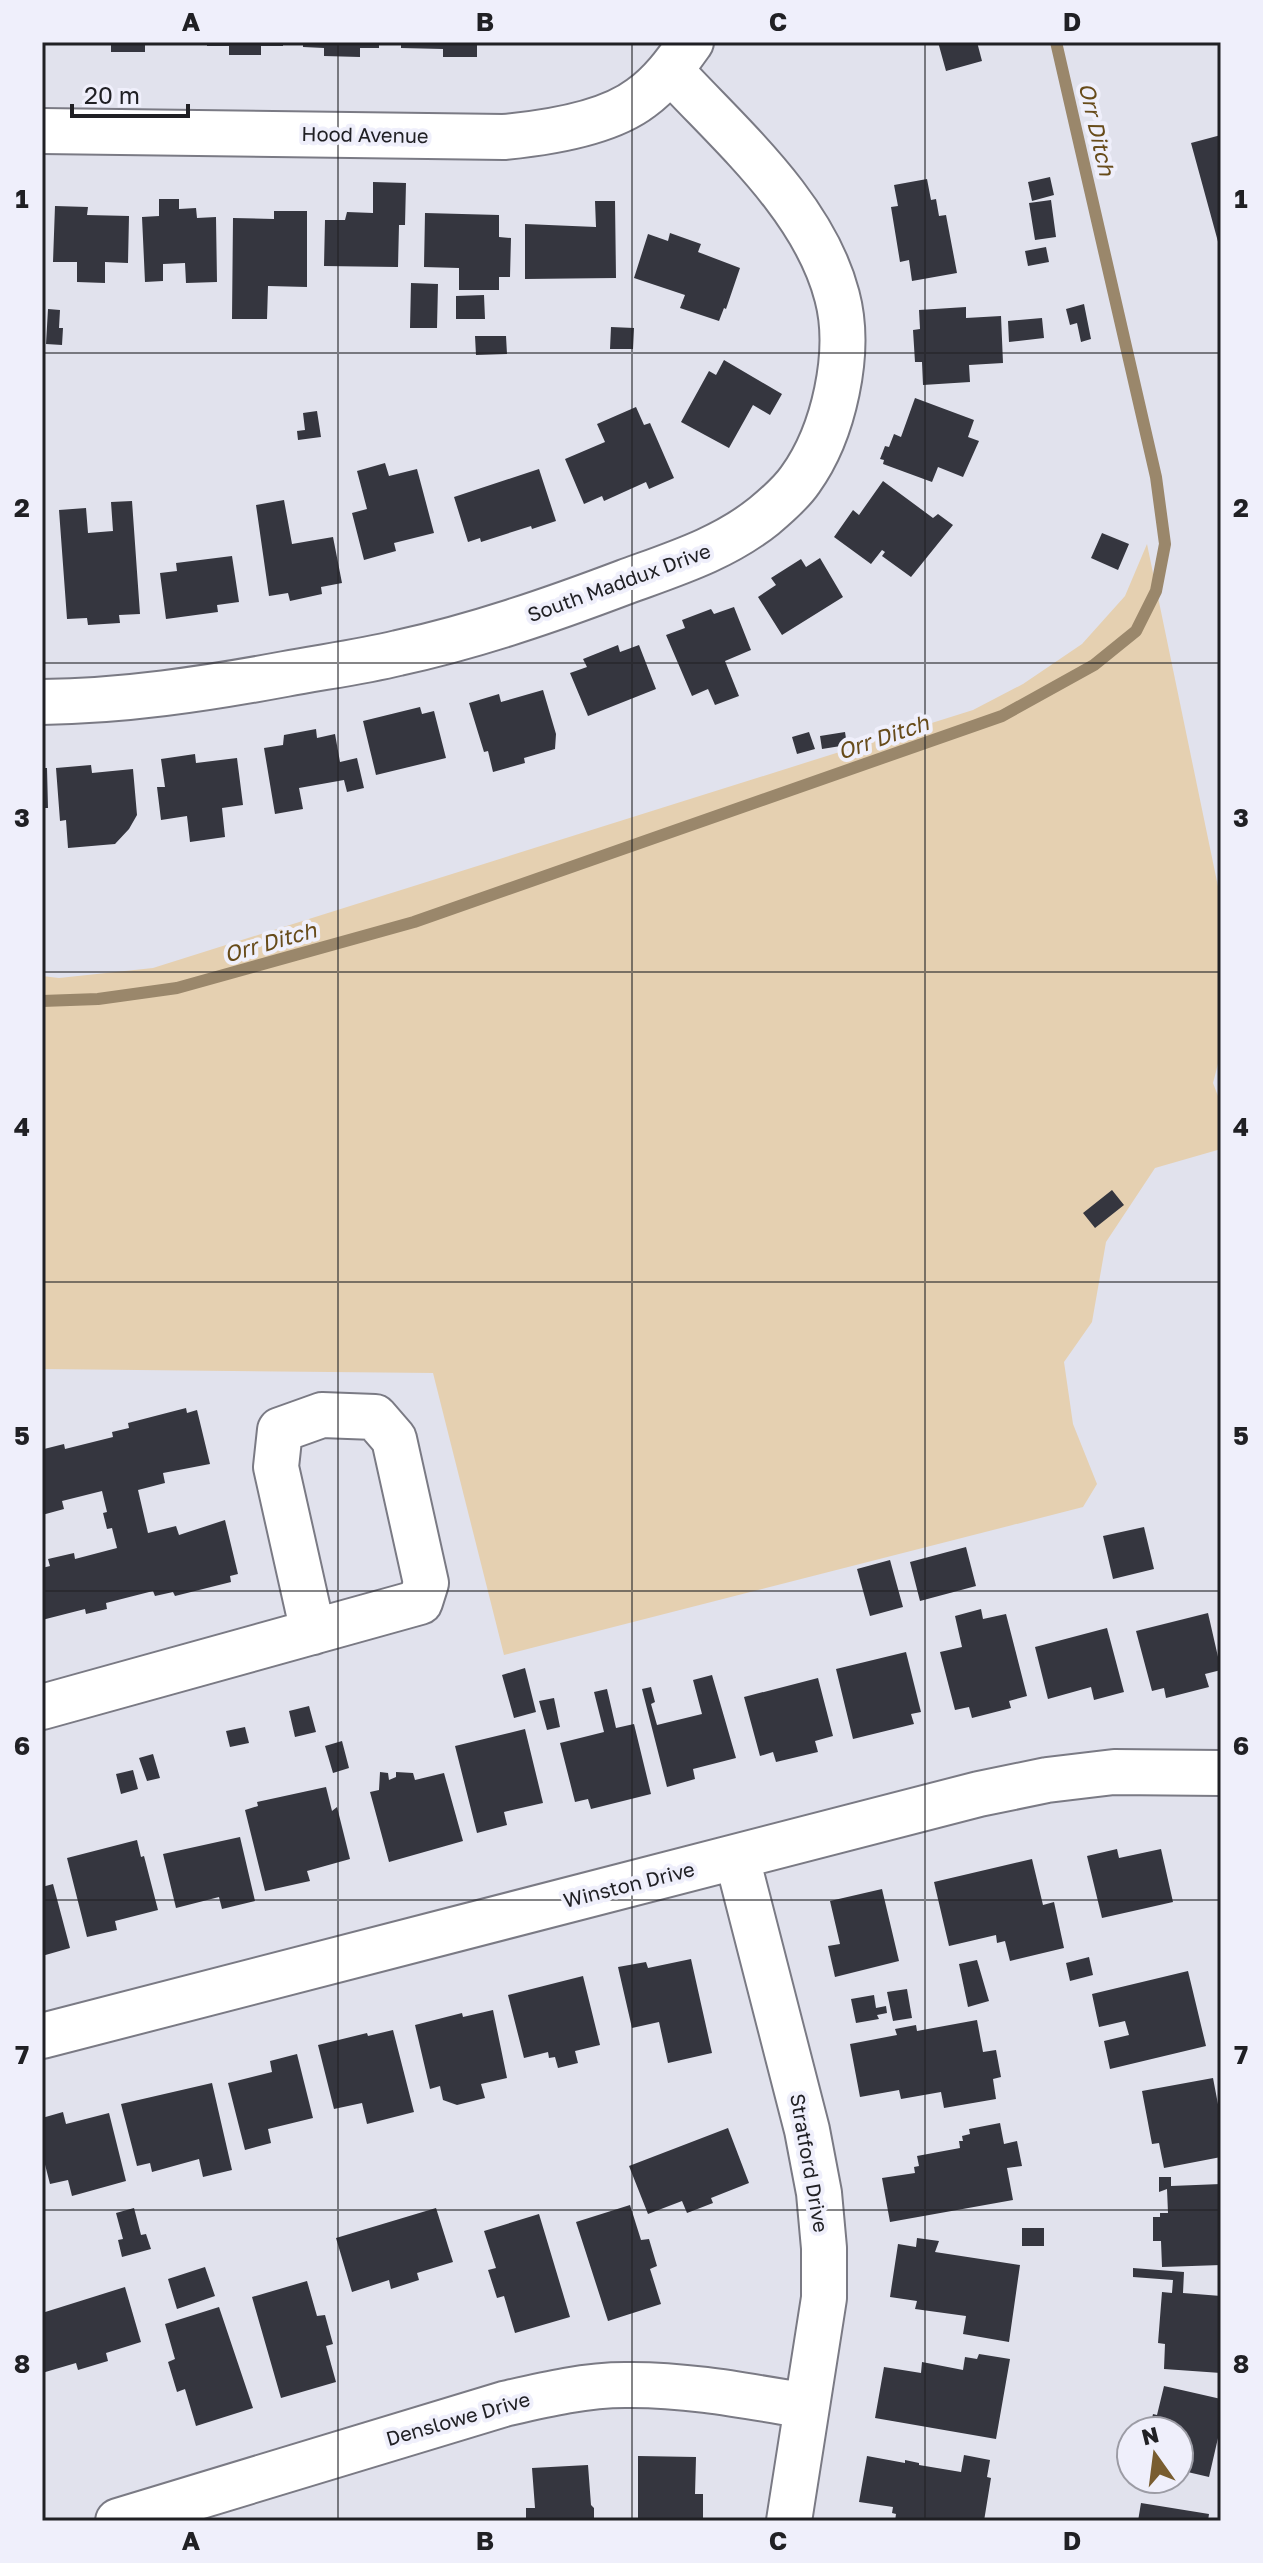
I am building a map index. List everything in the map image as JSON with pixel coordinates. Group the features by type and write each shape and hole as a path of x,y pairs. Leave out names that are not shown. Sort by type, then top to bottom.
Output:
{"street":[{"name":"Hood Avenue","path":"42,131 516,136 553,132 602,117 640,100 681,56"},
{"name":"South Maddux Drive","path":"42,702 89,701 215,687 400,653 545,612 719,547 764,516 799,481 822,444 837,393 843,340 838,298 823,255 795,209 681,56"},
{"path":"42,1707 313,1632 420,1602 426,1583 394,1439 375,1417 322,1415 280,1430 276,1467 313,1632"},
{"name":"Winston Drive","path":"42,2036 979,1794 1047,1780 1114,1772 1219,1781"},
{"name":"Stratford Drive","path":"737,1858 807,2130 819,2193 824,2248 824,2298 789,2521"},
{"name":"Denslowe Drive","path":"118,2521 504,2404 548,2394 625,2385 705,2390 807,2406"}],"shaded area":[{"path":"1147,544 1221,901 1221,1052 1213,1083 1221,1104 1221,1149 1155,1168 1106,1242 1092,1322 1064,1362 1073,1424 1097,1484 1083,1507 504,1655 433,1373 42,1369 42,976 59,978 153,968 973,710 1023,684 1082,644 1125,596"}],"building":[{"path":"111,42 145,42 145,52 111,52"},
{"path":"207,42 283,42 283,46 261,46 261,55 229,55 229,46 207,46"},
{"path":"303,42 379,42 379,48 360,48 360,57 324,56 324,48 303,47"},
{"path":"401,42 477,42 477,57 443,57 443,49 401,48"},
{"path":"938,42 977,42 982,61 946,71"},
{"path":"1221,135 1221,249 1220,249 1191,143"},
{"path":"1050,177 1054,195 1032,201 1028,182"},
{"path":"927,179 931,200 936,199 939,216 946,215 957,273 912,281 909,260 900,262 891,207 898,206 894,185"},
{"path":"373,182 406,183 405,225 399,225 398,267 324,266 325,220 345,220 347,212 373,213"},
{"path":"159,199 179,199 179,209 196,208 197,218 216,217 217,282 186,283 185,263 163,264 163,281 145,282 142,217 159,216"},
{"path":"1051,200 1056,237 1035,240 1029,203"},
{"path":"595,201 615,201 616,278 525,279 525,224 596,227"},
{"path":"55,206 88,207 87,215 129,216 128,263 105,262 105,283 77,282 77,262 53,262"},
{"path":"274,211 307,211 307,287 268,286 267,319 232,319 233,218 274,219"},
{"path":"425,213 499,215 499,237 511,238 510,277 499,277 499,290 459,290 459,268 424,267"},
{"path":"670,233 701,244 698,252 740,268 719,321 680,308 685,295 634,278 648,234 668,241"},
{"path":"1046,247 1049,262 1028,266 1025,251"},
{"path":"411,283 438,284 437,328 410,328"},
{"path":"484,295 485,319 456,319 456,296"},
{"path":"1084,304 1091,339 1081,342 1077,323 1070,325 1066,309"},
{"path":"966,307 966,318 1001,316 1003,363 969,365 970,382 923,385 922,362 915,362 913,330 920,329 919,310"},
{"path":"48,309 60,310 62,345 46,344"},
{"path":"1042,318 1044,338 1009,342 1008,321"},
{"path":"611,327 634,328 633,349 610,349"},
{"path":"475,336 506,336 507,354 476,355"},
{"path":"724,360 782,394 770,415 753,405 729,448 681,422 709,371 716,375"},
{"path":"915,398 974,420 968,437 979,441 963,477 938,467 932,482 883,464 884,460 880,459 885,446 889,447 894,434 901,437"},
{"path":"636,407 644,425 650,423 674,478 649,489 646,482 604,501 602,496 584,504 565,459 605,442 597,424"},
{"path":"317,411 321,437 298,440 297,431 305,430 303,413"},
{"path":"385,463 389,476 417,469 434,533 394,543 396,551 364,560 352,513 367,509 357,471"},
{"path":"539,469 556,521 481,542 480,538 468,542 454,497"},
{"path":"883,481 933,518 938,514 953,525 911,577 882,556 885,552 882,550 871,564 834,537 853,510 859,515"},
{"path":"284,500 292,544 333,537 342,583 321,587 322,594 290,601 288,593 269,596 256,505"},
{"path":"132,501 140,614 119,615 120,623 88,625 87,618 67,619 59,510 86,508 88,533 113,531 111,502"},
{"path":"1102,533 1129,544 1118,570 1091,558"},
{"path":"232,556 239,602 217,605 218,612 166,619 160,573 177,571 176,563"},
{"path":"820,558 843,597 782,635 758,597 776,585 771,578 801,559 806,567"},
{"path":"734,607 751,650 725,661 739,696 715,705 708,689 692,696 666,635 685,628 682,620 711,609 714,614"},
{"path":"618,645 620,652 639,645 656,689 588,716 570,673 587,667 583,659"},
{"path":"543,690 556,734 555,749 524,758 525,763 493,772 469,703 499,694 501,702"},
{"path":"420,707 422,714 434,711 446,758 376,775 363,721"},
{"path":"316,729 317,738 335,734 340,762 357,758 364,788 347,792 344,780 299,788 303,809 275,814 264,748 283,745 284,735"},
{"path":"809,732 815,749 797,754 792,737"},
{"path":"845,732 847,745 822,749 820,736"},
{"path":"195,754 196,763 237,758 243,805 222,808 225,837 190,842 187,816 161,820 157,787 165,787 161,759"},
{"path":"91,765 92,773 133,769 137,815 115,844 68,848 66,820 60,821 56,768"},
{"path":"42,768 47,768 48,808 42,808"},
{"path":"1112,1190 1124,1205 1095,1228 1083,1213"},
{"path":"186,1408 187,1413 197,1410 210,1464 163,1473 165,1483 138,1490 148,1533 176,1526 179,1535 225,1520 238,1574 230,1576 231,1582 175,1596 173,1592 155,1596 153,1591 106,1603 107,1609 86,1614 85,1609 42,1620 42,1568 50,1566 48,1559 74,1553 75,1559 117,1548 112,1528 107,1529 102,1491 62,1501 64,1509 42,1515 44,1449 64,1444 65,1449 113,1437 112,1432 129,1428 128,1423"},
{"path":"1144,1527 1154,1569 1113,1579 1103,1536"},
{"path":"966,1547 976,1586 920,1601 910,1562"},
{"path":"890,1560 903,1607 870,1616 857,1569"},
{"path":"981,1609 983,1619 1006,1614 1027,1696 1009,1701 1011,1708 972,1718 969,1707 955,1710 940,1652 962,1647 955,1616"},
{"path":"1208,1613 1221,1670 1205,1674 1209,1687 1166,1698 1164,1688 1152,1691 1136,1631"},
{"path":"1107,1628 1124,1692 1094,1700 1091,1687 1048,1699 1035,1647"},
{"path":"906,1652 921,1712 911,1714 914,1724 853,1739 836,1669"},
{"path":"525,1668 536,1712 514,1718 502,1675"},
{"path":"712,1675 736,1758 693,1769 695,1779 667,1787 642,1689 651,1687 655,1702 651,1704 657,1725 702,1714 693,1680"},
{"path":"818,1678 833,1736 815,1741 818,1752 776,1762 773,1752 760,1756 744,1697"},
{"path":"607,1689 616,1728 634,1724 651,1794 591,1809 588,1799 575,1802 560,1743 604,1732 594,1692"},
{"path":"554,1698 560,1727 547,1730 539,1701"},
{"path":"309,1706 316,1732 295,1737 289,1711"},
{"path":"245,1727 249,1743 230,1747 226,1731"},
{"path":"525,1729 543,1803 504,1812 507,1825 477,1833 455,1746"},
{"path":"342,1741 349,1768 333,1773 325,1746"},
{"path":"153,1754 160,1778 147,1781 139,1758"},
{"path":"133,1770 138,1789 121,1794 116,1774"},
{"path":"380,1772 388,1773 389,1780 396,1777 396,1772 413,1773 415,1780 444,1773 463,1841 389,1862 370,1792 379,1790"},
{"path":"326,1787 332,1811 337,1807 350,1859 307,1871 310,1881 265,1891 245,1810 258,1806 257,1802"},
{"path":"240,1837 255,1901 222,1909 219,1897 176,1908 163,1854"},
{"path":"137,1840 158,1910 115,1921 117,1930 87,1937 67,1858"},
{"path":"1117,1849 1119,1858 1161,1849 1173,1902 1102,1918 1087,1856"},
{"path":"1032,1859 1043,1905 1054,1902 1064,1948 1010,1961 1005,1941 997,1943 996,1935 949,1946 934,1882"},
{"path":"53,1884 70,1948 42,1956 42,1887"},
{"path":"882,1889 899,1961 835,1977 828,1946 840,1944 830,1901"},
{"path":"1089,1957 1093,1975 1070,1981 1066,1963"},
{"path":"691,1959 712,2053 668,2063 659,2022 632,2028 618,1967 646,1962 648,1968"},
{"path":"977,1960 989,2001 968,2007 959,1964"},
{"path":"1188,1971 1206,2046 1110,2069 1104,2041 1129,2035 1125,2021 1099,2027 1092,1994"},
{"path":"583,1976 600,2045 575,2051 578,2063 558,2068 555,2057 549,2058 548,2052 524,2058 508,1995"},
{"path":"907,1989 912,2018 893,2021 887,1992"},
{"path":"874,1995 876,2008 886,2006 887,2013 877,2015 879,2019 856,2023 851,1999"},
{"path":"493,2010 507,2078 481,2084 485,2098 457,2105 443,2100 440,2086 430,2089 415,2025 462,2013 463,2017"},
{"path":"977,2020 983,2052 996,2050 1001,2077 993,2079 996,2099 944,2108 941,2092 901,2099 899,2090 860,2097 850,2044 897,2035 895,2029 916,2025 917,2031"},
{"path":"393,2030 414,2112 367,2124 362,2103 334,2109 318,2045"},
{"path":"297,2054 313,2118 268,2129 271,2143 245,2150 228,2083 272,2072 270,2061"},
{"path":"1213,2078 1221,2120 1221,2157 1164,2168 1159,2143 1152,2144 1142,2091"},
{"path":"212,2083 232,2170 203,2177 199,2159 152,2172 150,2163 137,2166 121,2104"},
{"path":"63,2112 66,2124 109,2113 126,2181 72,2196 68,2180 50,2184 42,2153 42,2118"},
{"path":"1000,2123 1004,2144 1017,2141 1022,2166 1007,2168 1013,2200 890,2222 882,2178 915,2173 914,2167 919,2166 917,2156 960,2148 959,2141 963,2141 962,2136 970,2134 969,2129"},
{"path":"728,2128 749,2183 711,2198 713,2203 687,2213 682,2201 648,2214 629,2166"},
{"path":"1159,2177 1171,2177 1171,2186 1221,2184 1221,2265 1162,2267 1161,2241 1153,2241 1153,2217 1168,2213 1167,2189 1159,2192"},
{"path":"630,2205 641,2240 649,2239 657,2266 650,2269 661,2304 608,2321 576,2222"},
{"path":"134,2208 141,2235 146,2234 151,2249 122,2257 118,2240 123,2239 116,2213"},
{"path":"436,2208 453,2262 417,2273 419,2280 391,2289 389,2280 352,2292 336,2238"},
{"path":"539,2214 570,2317 515,2333 504,2296 497,2298 488,2270 496,2268 484,2231"},
{"path":"1022,2228 1044,2228 1044,2246 1022,2246"},
{"path":"917,2238 939,2241 935,2252 1020,2265 1009,2342 963,2334 966,2316 915,2309 917,2301 890,2297 898,2244 916,2247"},
{"path":"205,2267 215,2296 177,2309 168,2279"},
{"path":"1133,2268 1184,2272 1183,2293 1221,2296 1221,2373 1164,2369 1165,2344 1158,2343 1162,2292 1172,2293 1173,2280 1133,2277"},
{"path":"307,2281 317,2316 325,2315 333,2344 326,2346 336,2382 281,2398 252,2297"},
{"path":"125,2287 141,2342 106,2353 108,2361 78,2370 76,2363 42,2373 42,2313"},
{"path":"219,2307 253,2408 196,2426 185,2389 177,2392 168,2362 175,2359 165,2324"},
{"path":"979,2354 1010,2359 996,2439 875,2418 884,2367 921,2373 922,2362 963,2370 965,2357 977,2359"},
{"path":"1164,2386 1221,2399 1221,2425 1209,2477 1195,2474 1195,2415 1157,2415"},
{"path":"964,2455 990,2460 987,2477 991,2478 984,2521 895,2521 893,2507 859,2502 867,2456 905,2463 905,2460 961,2472"},
{"path":"638,2456 696,2457 695,2494 703,2494 703,2521 638,2521"},
{"path":"588,2465 594,2521 526,2521 526,2508 535,2508 532,2468"},
{"path":"1141,2503 1209,2514 1208,2521 1138,2521"}],"waterway":[{"name":"Orr Ditch","path":"42,1001 98,999 177,988 414,922 1002,716 1094,665 1136,631 1156,591 1165,544 1156,477 1056,42"}]}
